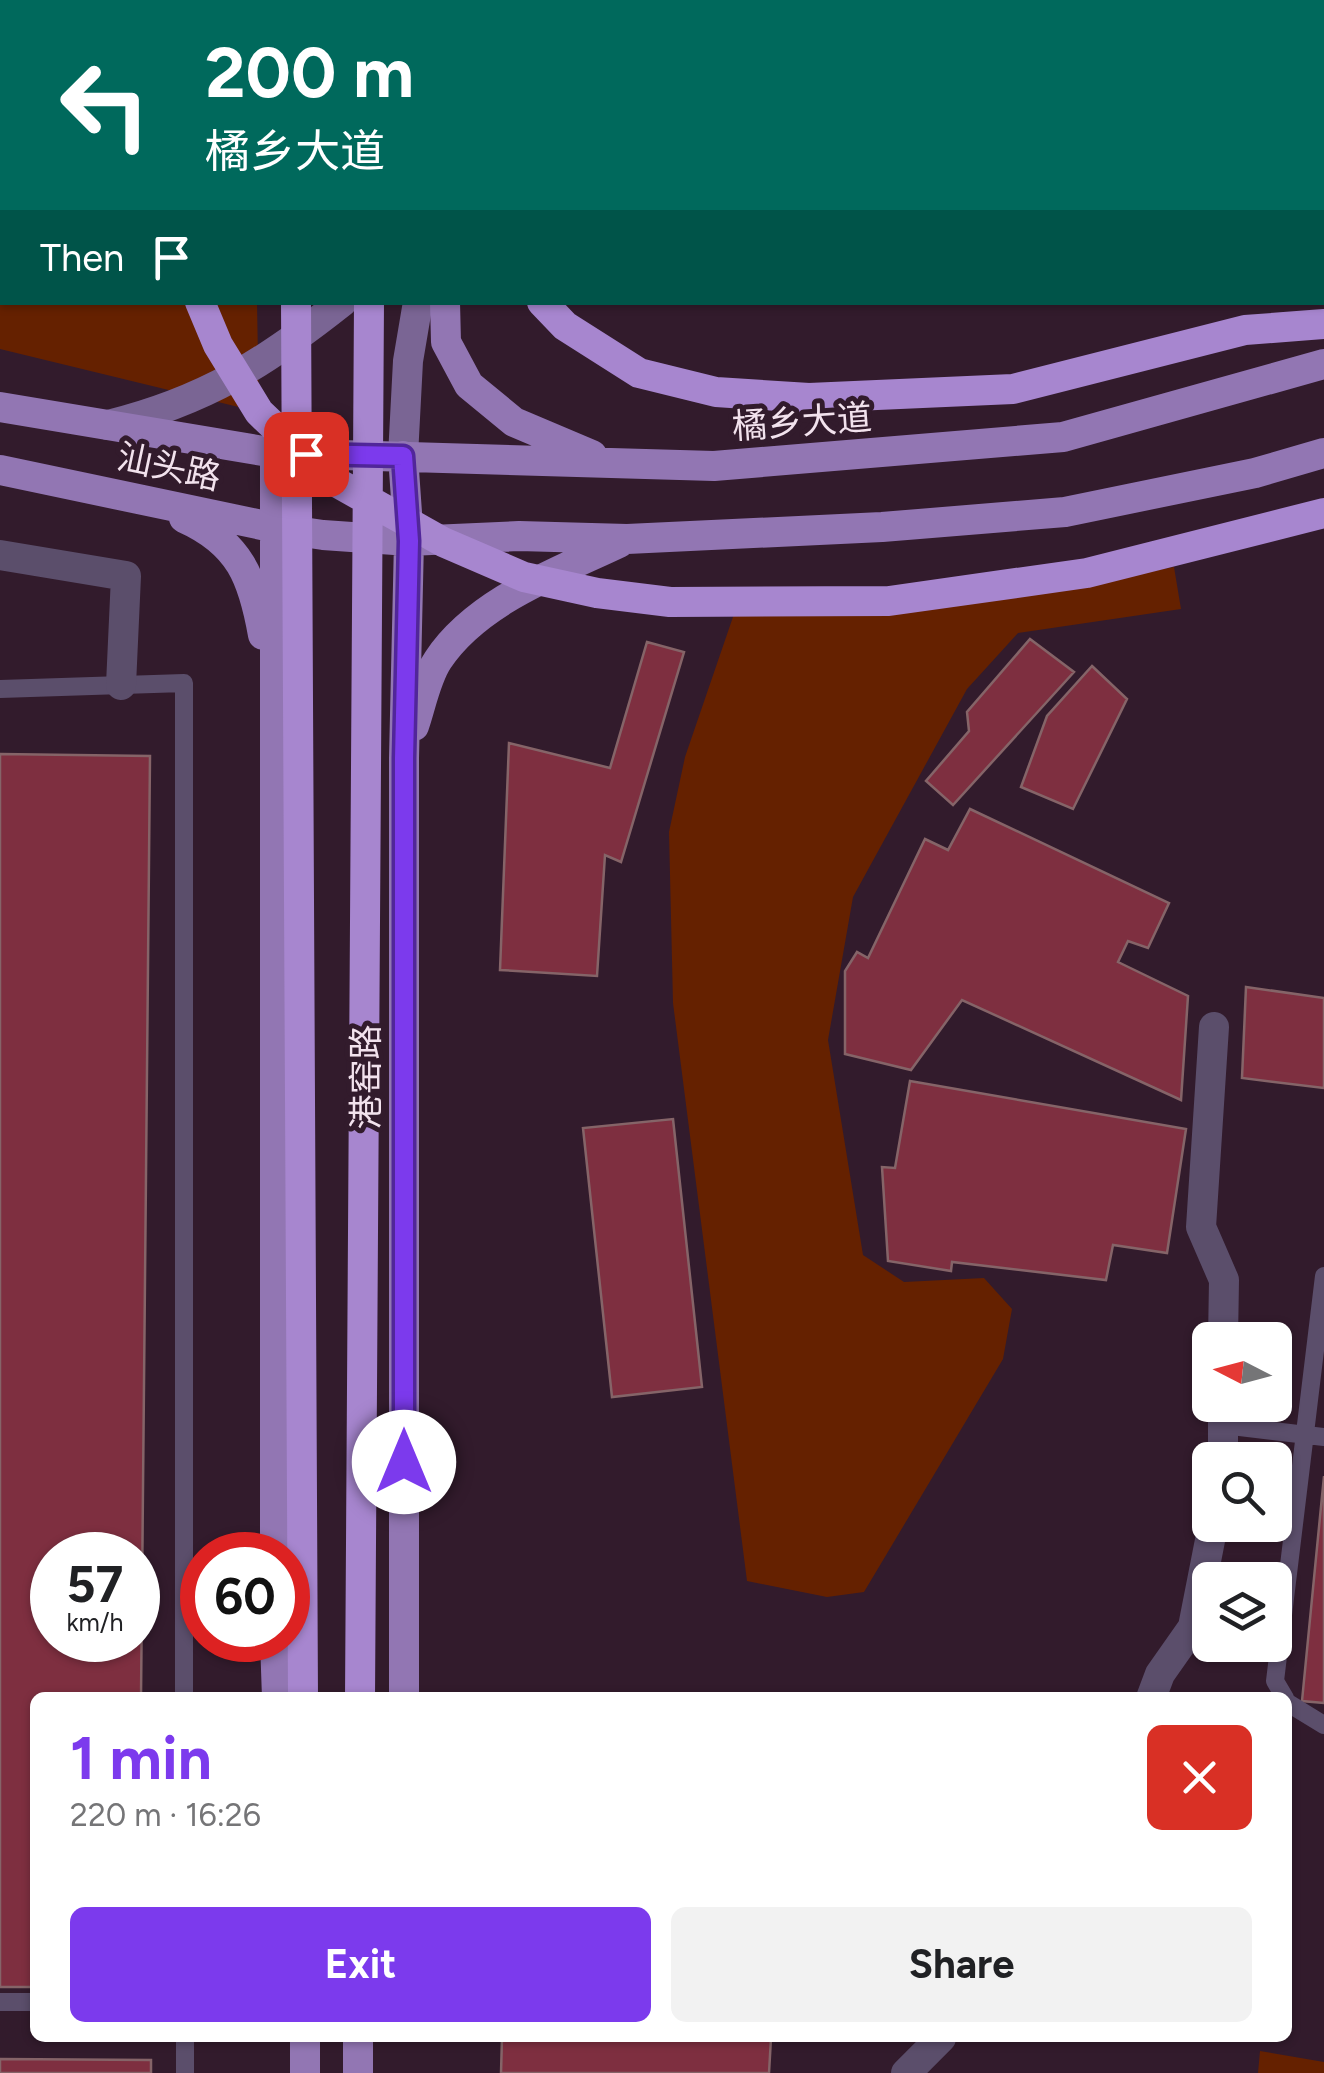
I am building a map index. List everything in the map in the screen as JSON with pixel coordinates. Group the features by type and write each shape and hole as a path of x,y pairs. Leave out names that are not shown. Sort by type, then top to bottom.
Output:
{"highway":[{"path":"201,305 218,344 259,412 327,477 443,542 524,577 597,593 670,602 888,601 1087,573 1324,513"},
{"path":"296,305 303,1692"},
{"path":"360,1692 369,305"},
{"path":"545,305 564,326 638,372 716,392 809,398 1013,389 1245,330 1324,324"}],"main road":[{"path":"445,305 446,342 469,385 514,422 604,460"},
{"name":"橘乡大道","path":"276,453 714,466 1063,437 1324,364"},
{"name":"汕头路","path":"0,407 276,453"},
{"path":"409,541 519,536 627,539 882,527 1065,512 1256,474 1324,452"},
{"path":"276,453 276,1532"},
{"name":"港窑路","path":"403,456 409,541 404,758 404,1692"},
{"name":"汕头路","path":"0,470 276,528 409,541"},
{"path":"145,500 208,528 250,577 276,727"},
{"path":"404,758 436,661 482,614 516,593 627,539"},
{"path":"276,1662 277,1692"},
{"path":"305,2042 306,2073"},
{"path":"358,2042 358,2073"}],"street":[{"path":"107,425 160,412 229,382 284,348 338,305"},
{"path":"403,456 408,360 417,305"},
{"path":"0,555 126,576 121,685"},
{"path":"1214,1027 1201,1228 1224,1280 1224,1322"},
{"path":"1153,1692 1160,1674 1193,1628 1210,1542"},
{"path":"906,2073 936,2042"}],"lane":[{"path":"0,689 184,683 184,1692"},
{"path":"1282,1692 1275,1680 1324,1276"},
{"path":"1253,1422 1324,1437"},
{"path":"1292,1704 1324,1726"},
{"path":"0,2002 30,2002"},
{"path":"184,2042 184,2073"}],"shaded area":[{"path":"0,305 257,305 259,412 0,349"},
{"path":"1174,567 1181,609 1018,633 967,689 853,897 828,1040 863,1255 904,1282 984,1278 1012,1309 1003,1359 864,1592 827,1597 747,1581 673,1003 669,832 685,757 734,614 984,602"},
{"path":"1260,2051 1324,2062 1324,2073 1258,2073"}],"building":[{"path":"1030,639 1074,672 953,805 926,781 969,731 967,712"},
{"path":"647,642 684,652 621,862 605,855 597,976 500,970 509,743 610,768"},
{"path":"1092,666 1127,699 1073,809 1021,787 1047,716"},
{"path":"0,754 150,756 143,1532 30,1532 30,1662 141,1662 141,1692 30,1692 30,1987 0,1987"},
{"path":"970,809 1169,903 1148,948 1128,941 1118,962 1188,996 1181,1100 962,1000 911,1070 845,1054 845,971 857,952 868,958 925,839 948,850"},
{"path":"1246,987 1324,998 1324,1088 1242,1078"},
{"path":"910,1081 1186,1129 1167,1253 1113,1245 1106,1280 952,1262 951,1271 888,1261 882,1167 895,1168"},
{"path":"673,1119 702,1387 612,1397 583,1128"},
{"path":"1324,1476 1324,1703 1302,1701"},
{"path":"502,2042 771,2042 769,2073 501,2073"},
{"path":"0,2059 151,2060 151,2073 0,2073"}],"route":[{"path":"306,454 403,456 409,541 404,758 404,1462"}]}
